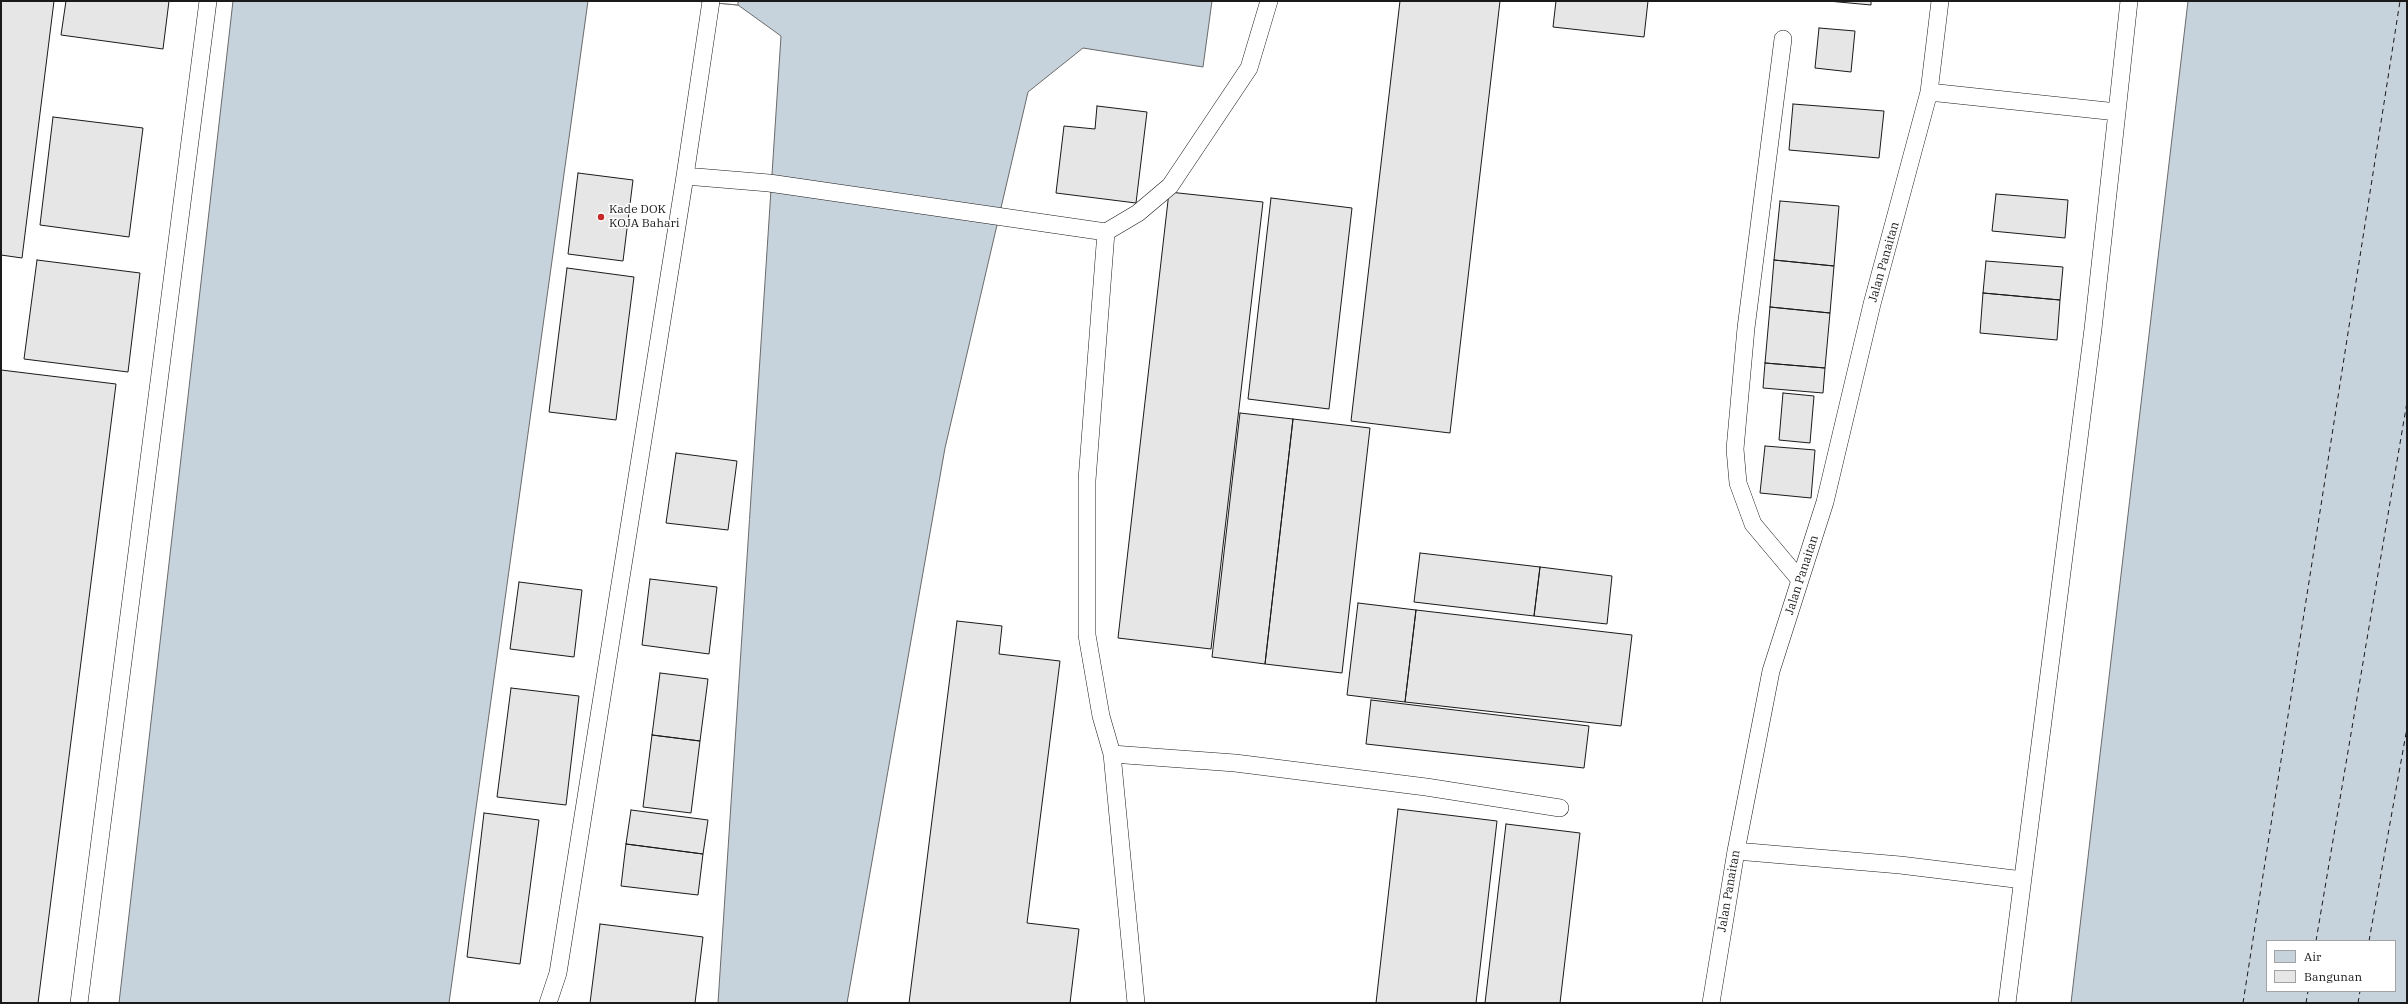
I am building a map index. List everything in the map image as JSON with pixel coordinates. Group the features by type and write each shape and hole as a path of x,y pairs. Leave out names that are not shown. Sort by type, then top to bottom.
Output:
{"lane":[{"path":"78,1003 208,1"},
{"path":"548,1003 558,973 685,176 711,1"},
{"path":"685,176 769,183 1106,232 1138,213 1170,186 1249,68 1269,1"},
{"name":"Jalan Panaitan","path":"1711,1003 1736,851 1771,671 1825,502 1872,304 1896,220 1912,152 1929,92 1940,1"},
{"path":"2007,1003 2093,329 2129,1"},
{"path":"1783,40 1746,328 1735,449 1738,482 1753,524 1800,580"},
{"path":"1929,92 2117,112"},
{"path":"1106,232 1087,480 1087,634 1101,716 1112,754 1136,1003"},
{"path":"1112,754 1243,764 1426,787 1560,808"},
{"path":"1736,851 1900,865 2023,880"}],"water":[{"path":"233,1 588,1 449,1003 119,1003"},
{"path":"694,1 1212,1 1203,67 1083,48 1028,92 945,448 847,1003 718,1003 781,36 738,5"},
{"path":"2188,1 2407,1 2407,1003 2071,1003"}],"pier":[{"path":"694,1 738,1 738,5"}],"building":[{"path":"1,1 54,1 22,258 1,255"},
{"path":"66,1 169,1 163,49 61,35"},
{"path":"1400,1 1500,1 1450,433 1351,421"},
{"path":"1556,1 1648,1 1644,37 1553,27"},
{"path":"1828,1 1871,1 1871,5"},
{"path":"1819,28 1855,31 1851,72 1815,68"},
{"path":"1793,104 1884,111 1879,158 1789,150"},
{"path":"1097,106 1147,112 1136,203 1056,193 1064,126 1095,129"},
{"path":"53,117 143,128 129,237 40,225"},
{"name":"Kade DOK KOJA Bahari","path":"578,173 633,180 623,261 568,254"},
{"path":"1169,192 1263,202 1211,649 1118,638"},
{"path":"1996,194 2068,200 2065,238 1992,231"},
{"path":"1271,198 1352,208 1329,409 1248,399"},
{"path":"1780,201 1839,206 1834,266 1774,260"},
{"path":"37,260 140,273 128,372 24,359"},
{"path":"1774,260 1834,266 1830,313 1770,307"},
{"path":"1986,261 2063,267 2060,300 1983,293"},
{"path":"567,268 634,277 616,420 549,412"},
{"path":"1983,293 2060,300 2057,340 1980,333"},
{"path":"1770,307 1830,313 1825,368 1765,363"},
{"path":"1765,363 1825,368 1823,393 1763,388"},
{"path":"1,370 116,384 38,1003 1,1003"},
{"path":"1783,393 1814,396 1810,443 1779,440"},
{"path":"1240,413 1293,419 1265,664 1212,657"},
{"path":"1293,419 1370,428 1342,673 1265,664"},
{"path":"1765,446 1815,450 1811,498 1760,493"},
{"path":"676,453 737,461 728,530 666,523"},
{"path":"1420,553 1540,567 1534,616 1414,602"},
{"path":"1540,567 1612,576 1607,624 1534,616"},
{"path":"650,579 717,587 709,654 642,645"},
{"path":"519,582 582,590 574,657 510,649"},
{"path":"1358,603 1416,610 1405,702 1347,695"},
{"path":"1416,610 1632,635 1621,726 1405,702"},
{"path":"957,621 1002,626 999,654 1060,661 1027,923 1079,929 1070,1003 909,1003"},
{"path":"660,673 708,679 700,741 652,735"},
{"path":"511,688 579,696 566,805 497,797"},
{"path":"1371,700 1589,726 1584,768 1366,744"},
{"path":"652,735 700,741 691,813 643,807"},
{"path":"1398,809 1497,821 1476,1003 1376,1003"},
{"path":"631,810 708,820 703,854 626,844"},
{"path":"484,813 539,820 520,964 467,957"},
{"path":"1506,824 1580,833 1560,1003 1485,1003"},
{"path":"626,844 703,854 698,895 621,886"},
{"path":"600,924 703,937 695,1003 590,1003"}],"ferry route":[{"path":"2243,1003 2400,1"},
{"path":"2316,940 2407,402"},
{"path":"2369,940 2407,728"},
{"path":"2306,1003 2308,992"},
{"path":"2358,1003 2360,992"}],"place":[{"name":"Kade DOK KOJA Bahari","path":"601,217"}]}
